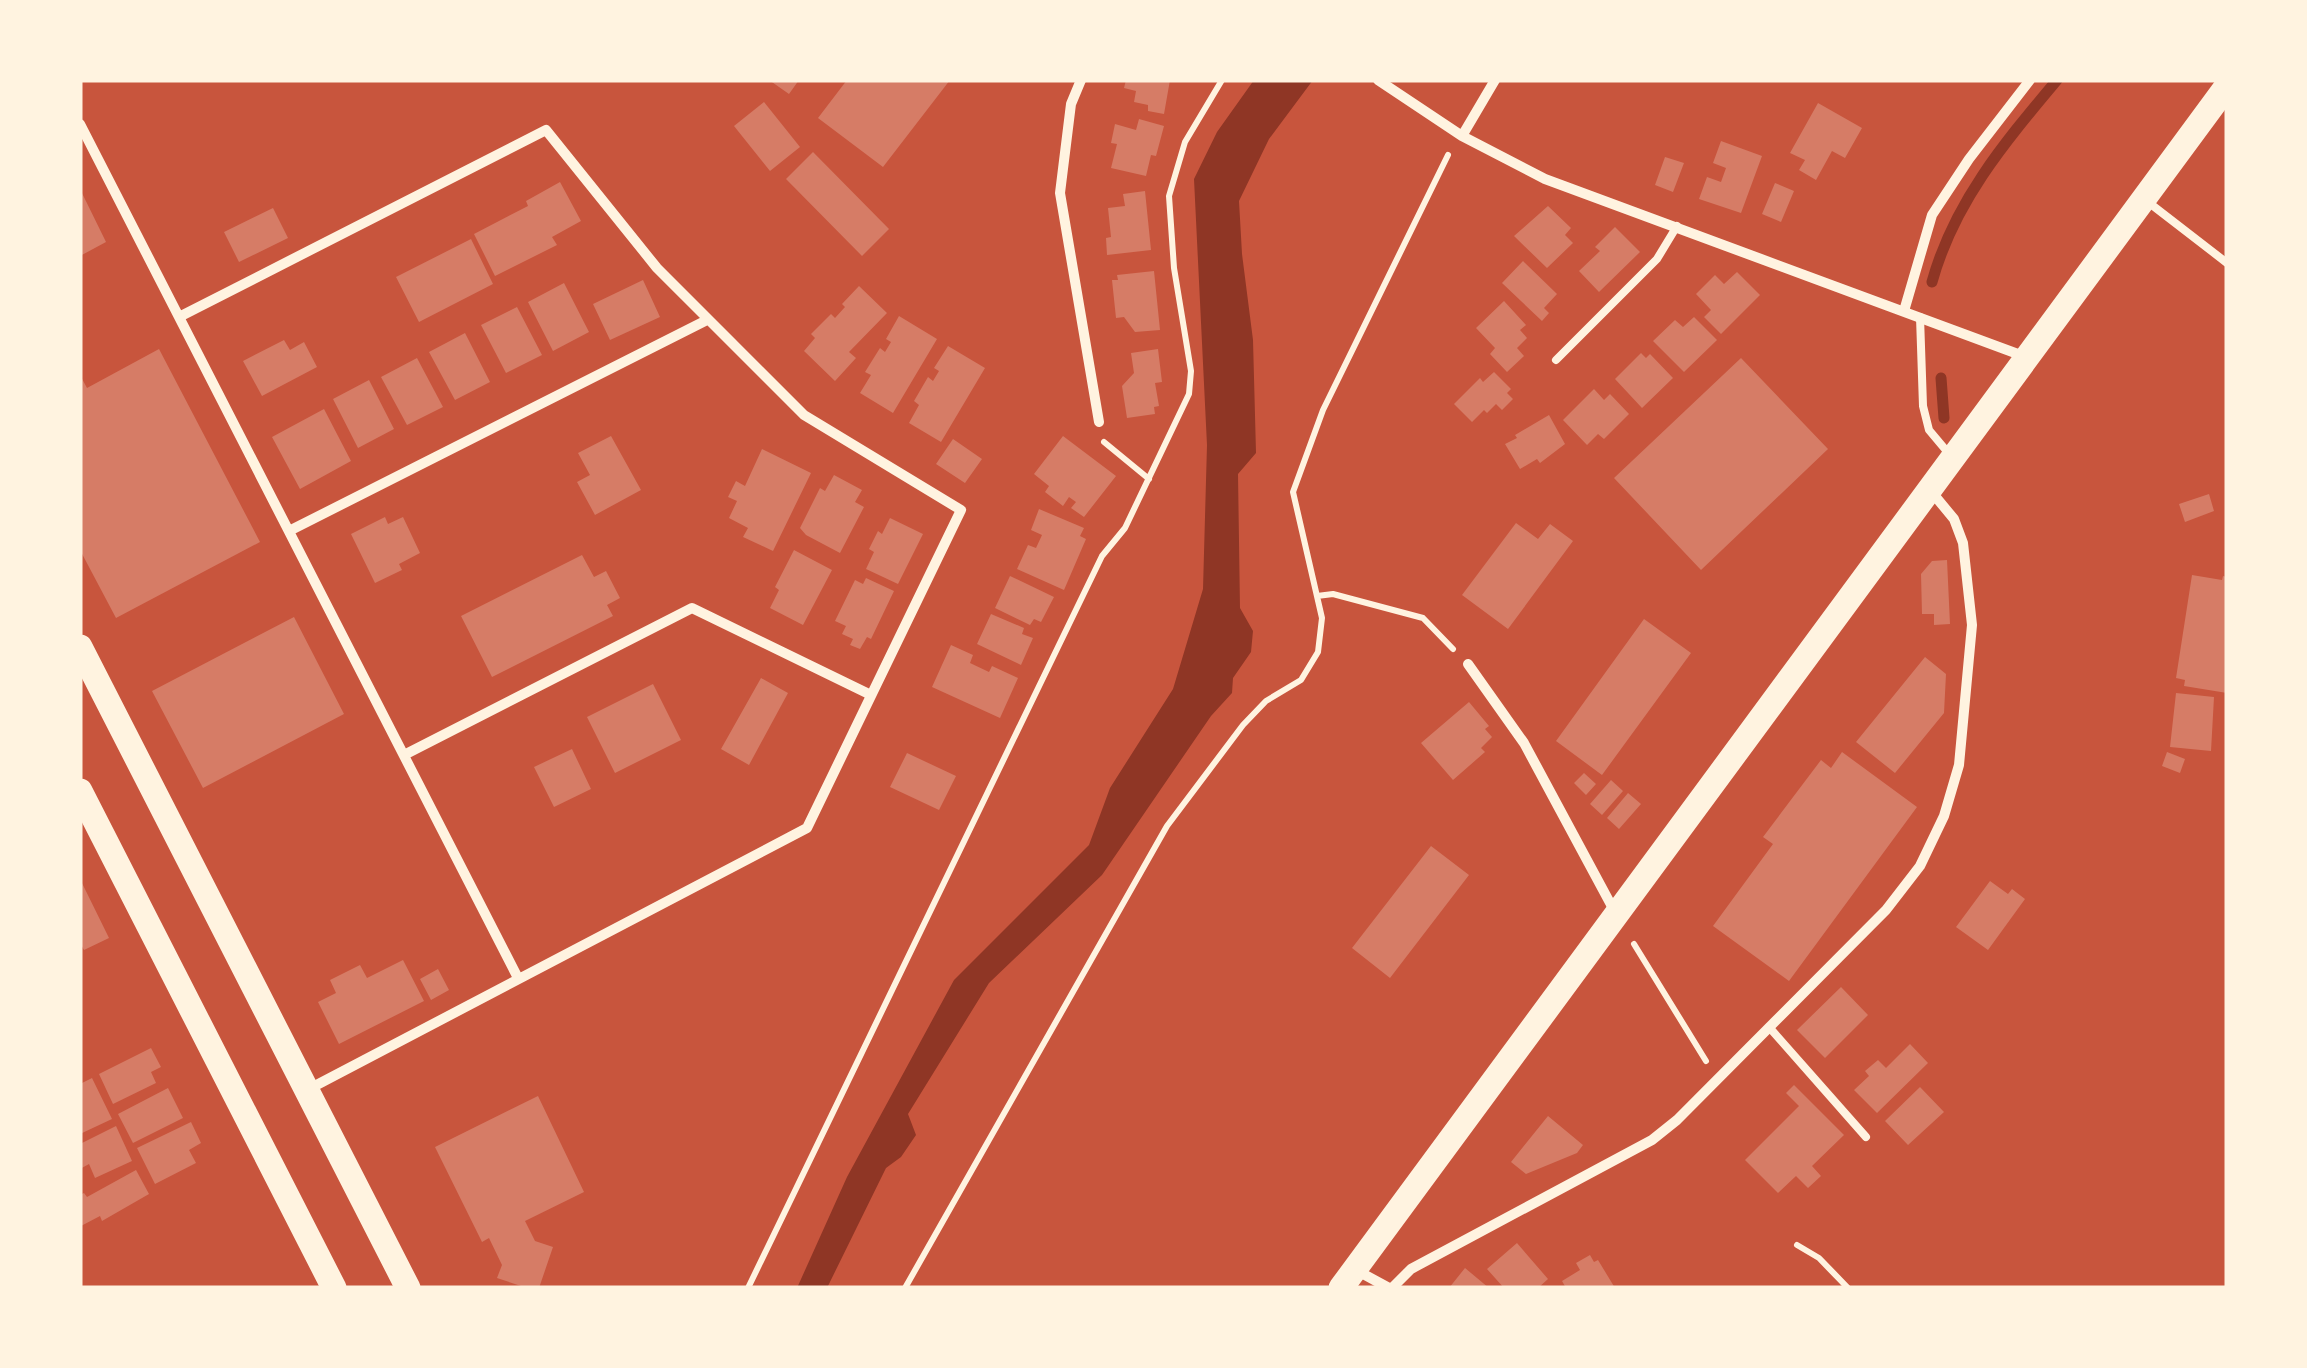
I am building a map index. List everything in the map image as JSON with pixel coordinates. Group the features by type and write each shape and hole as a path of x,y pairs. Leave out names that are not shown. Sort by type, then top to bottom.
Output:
{"main road":[{"path":"1348,1279 2227,86"},
{"path":"80,647 408,1288"},
{"path":"80,791 334,1288"}],"street":[{"path":"1080,80 1071,104 1060,193 1100,422"},
{"path":"1378,80 1445,126 1545,179 2027,358"},
{"path":"1462,136 1494,80"},
{"path":"1904,311 1932,215 2030,80"},
{"path":"80,124 518,978"},
{"path":"179,317 546,130 657,268 804,415 961,510 807,828 307,1090"},
{"path":"289,531 707,320"},
{"path":"1348,1279 1391,1288 1411,1269 1652,1140 1677,1120 1886,910 1920,866 1944,816 1959,765 1972,625 1963,543 1954,520 1929,490"},
{"path":"404,755 692,608 871,695"},
{"path":"1468,664 1524,743 1616,914"}],"lane":[{"path":"2145,199 2227,263"},
{"path":"1556,360 1657,260 1677,226"},
{"path":"1920,318 1923,406 1930,430 1952,458"},
{"path":"1769,1027 1866,1137"}],"path":[{"path":"748,1288 1102,556 1125,528 1189,394 1191,371 1174,268 1169,196 1185,142 1222,80"},
{"path":"905,1288 1167,826 1243,724 1266,701 1301,680 1318,652 1322,618 1294,492 1323,410 1441,164"},
{"path":"1100,422 1102,440 1149,480"},
{"path":"1317,596 1334,594 1423,618 1468,664"},
{"path":"1616,914 1717,1079"},
{"path":"1797,1245 1819,1258 1848,1288"}],"shaded area":[{"path":"1254,80 1313,80 1269,139 1239,201 1253,340 1256,453 1238,474 1240,608 1253,631 1251,652 1233,678 1232,693 1211,716 1102,875 989,983 908,1114 916,1135 901,1157 886,1168 827,1288 797,1288 847,1177 954,980 1089,845 1110,788 1173,689 1203,589 1207,445 1194,179 1217,132"}],"building":[{"path":"769,80 799,80 789,94"},
{"path":"847,80 950,80 883,167 818,118"},
{"path":"1126,80 1170,80 1164,114 1148,111 1148,105 1134,102 1136,91 1124,88"},
{"path":"764,102 800,147 770,171 734,126"},
{"path":"1818,103 1862,128 1845,158 1832,151 1816,180 1799,170 1805,160 1790,153"},
{"path":"1139,119 1164,126 1146,176 1111,168 1117,144 1111,143 1115,124 1136,130"},
{"path":"1721,141 1762,156 1741,213 1699,199 1707,177 1721,182 1726,168 1713,163"},
{"path":"813,152 889,229 862,256 786,179"},
{"path":"1665,157 1684,163 1673,192 1655,185"},
{"path":"560,182 581,221 552,237 557,245 495,276 474,234 528,206 526,201"},
{"path":"1775,183 1794,191 1781,222 1762,214"},
{"path":"80,189 106,242 80,256"},
{"path":"1145,191 1151,250 1107,255 1106,238 1111,237 1108,208 1125,206 1123,194"},
{"path":"1548,206 1571,228 1565,235 1573,243 1547,268 1514,236"},
{"path":"273,208 288,238 239,262 224,232"},
{"path":"1615,227 1640,252 1599,292 1579,271 1600,251 1595,247"},
{"path":"471,239 493,284 419,322 396,277"},
{"path":"1523,261 1557,294 1544,308 1549,313 1542,321 1502,283"},
{"path":"1154,271 1160,330 1135,332 1124,317 1116,318 1112,280 1118,280 1117,275"},
{"path":"1737,272 1760,295 1721,334 1704,317 1711,310 1696,294 1715,275 1724,284"},
{"path":"643,280 660,317 610,340 593,304"},
{"path":"564,283 589,332 553,351 528,302"},
{"path":"859,286 887,313 849,352 856,358 835,381 804,351 815,338 811,334 831,314 835,318"},
{"path":"1504,301 1526,325 1520,330 1527,338 1517,348 1524,356 1507,372 1490,354 1495,348 1476,328"},
{"path":"517,307 542,355 506,373 481,325"},
{"path":"899,316 937,339 893,413 860,393 871,375 865,372 880,348 885,352 891,342 886,339"},
{"path":"1694,317 1717,340 1684,372 1653,341 1675,320 1683,327"},
{"path":"465,333 490,382 455,400 429,352"},
{"path":"284,340 290,350 304,342 317,367 262,396 243,361"},
{"path":"948,346 985,368 941,442 909,423 919,405 914,401 928,377 933,381 939,371 934,368"},
{"path":"159,349 260,542 116,618 80,550 80,375 87,388"},
{"path":"1158,349 1162,382 1155,383 1159,406 1154,407 1155,414 1127,418 1122,386 1134,373 1131,353"},
{"path":"1641,353 1646,358 1650,354 1673,378 1642,408 1615,379"},
{"path":"417,358 443,407 407,425 381,377"},
{"path":"1741,358 1828,449 1701,570 1614,478"},
{"path":"1494,372 1511,389 1507,393 1513,399 1502,410 1496,404 1487,413 1484,410 1472,422 1454,404 1480,378 1483,382"},
{"path":"369,380 394,429 358,448 333,399"},
{"path":"1594,389 1604,400 1610,394 1629,414 1604,439 1598,434 1587,445 1563,420"},
{"path":"324,409 351,461 300,489 272,437"},
{"path":"1549,415 1565,444 1540,463 1537,459 1520,469 1505,444"},
{"path":"611,436 641,490 595,515 577,482 590,475 578,453"},
{"path":"1063,436 1116,476 1084,517 1071,508 1076,502 1069,497 1063,506 1045,492 1049,486 1034,474"},
{"path":"953,439 982,459 965,483 936,464"},
{"path":"762,449 811,473 773,551 743,537 748,528 729,518 737,501 728,497 736,481 745,486"},
{"path":"834,475 862,490 855,502 864,507 840,553 800,528 820,488 825,491"},
{"path":"2209,494 2214,511 2185,522 2179,504"},
{"path":"1039,509 1084,528 1080,536 1086,539 1064,590 1017,569 1028,545 1036,548 1042,535 1031,530"},
{"path":"385,517 388,524 403,517 420,553 399,564 402,570 375,583 351,534"},
{"path":"890,518 923,534 898,584 866,569 874,552 869,549"},
{"path":"1516,523 1538,539 1550,524 1573,541 1508,629 1462,595"},
{"path":"794,550 832,570 803,625 770,608 779,590 775,587"},
{"path":"582,555 594,577 606,571 620,598 607,605 613,616 492,677 461,616"},
{"path":"1947,560 1950,624 1934,625 1934,614 1922,614 1921,574 1932,561"},
{"path":"2192,575 2222,580 2227,577 2227,693 2184,686 2185,680 2176,678"},
{"path":"1010,576 1054,597 1041,622 1034,619 1030,625 995,608"},
{"path":"866,578 894,591 871,639 867,637 860,649 850,645 853,639 842,634 846,626 835,621 855,580 863,584"},
{"path":"991,614 1024,628 1022,634 1033,638 1021,665 977,644"},
{"path":"294,617 344,714 203,788 152,691"},
{"path":"1644,619 1691,653 1602,775 1556,741"},
{"path":"951,645 973,655 970,663 989,672 992,666 1018,678 1000,718 932,687"},
{"path":"1925,657 1946,674 1944,713 1895,773 1856,742"},
{"path":"761,678 788,693 749,765 721,749"},
{"path":"653,684 681,740 615,773 587,717"},
{"path":"2176,693 2214,697 2211,751 2170,747"},
{"path":"1469,702 1489,726 1485,729 1492,737 1481,748 1485,752 1453,780 1421,743"},
{"path":"572,749 591,789 554,807 534,767"},
{"path":"1842,752 1917,807 1789,981 1713,926 1773,844 1763,837 1821,760 1831,768"},
{"path":"2167,752 2185,759 2180,773 2162,766"},
{"path":"907,753 956,776 939,810 890,787"},
{"path":"1584,773 1596,784 1586,795 1574,783"},
{"path":"1611,780 1623,791 1602,815 1590,804"},
{"path":"1628,793 1641,804 1619,829 1607,818"},
{"path":"1431,846 1469,875 1390,978 1352,948"},
{"path":"80,879 109,938 84,950 80,943"},
{"path":"1990,881 2008,894 2012,889 2025,899 1988,950 1956,927"},
{"path":"403,960 424,1001 339,1044 318,1002 336,993 330,980 360,965 367,978"},
{"path":"438,969 449,990 431,1000 420,979"},
{"path":"1841,987 1868,1015 1825,1058 1797,1030"},
{"path":"1910,1044 1928,1063 1877,1113 1854,1090 1869,1076 1865,1071 1878,1060 1886,1068"},
{"path":"151,1048 161,1067 151,1072 156,1083 113,1104 99,1074"},
{"path":"92,1078 112,1119 80,1134 80,1084"},
{"path":"1794,1085 1844,1135 1812,1166 1821,1176 1808,1188 1796,1176 1778,1193 1745,1160 1799,1106 1786,1093"},
{"path":"1920,1087 1944,1112 1908,1145 1885,1121"},
{"path":"168,1088 183,1118 133,1143 118,1114"},
{"path":"538,1096 584,1192 525,1221 535,1241 553,1247 539,1288 527,1288 497,1278 502,1265 489,1238 482,1242 435,1147"},
{"path":"1548,1116 1583,1145 1577,1153 1526,1174 1511,1162"},
{"path":"191,1122 201,1143 189,1150 196,1163 155,1184 137,1148"},
{"path":"116,1126 132,1161 95,1178 89,1164 80,1169 80,1144"},
{"path":"136,1170 149,1194 102,1221 100,1216 81,1226 80,1195 84,1193 87,1197"},
{"path":"1517,1243 1548,1279 1538,1288 1504,1288 1487,1269"},
{"path":"1590,1255 1594,1262 1598,1260 1615,1288 1566,1288 1562,1281 1580,1270 1576,1263"},
{"path":"1465,1268 1489,1288 1449,1288"}],"waterway":[{"path":"1932,282 1954,225 1983,174 2057,80"},
{"path":"1941,378 1944,418"}]}
